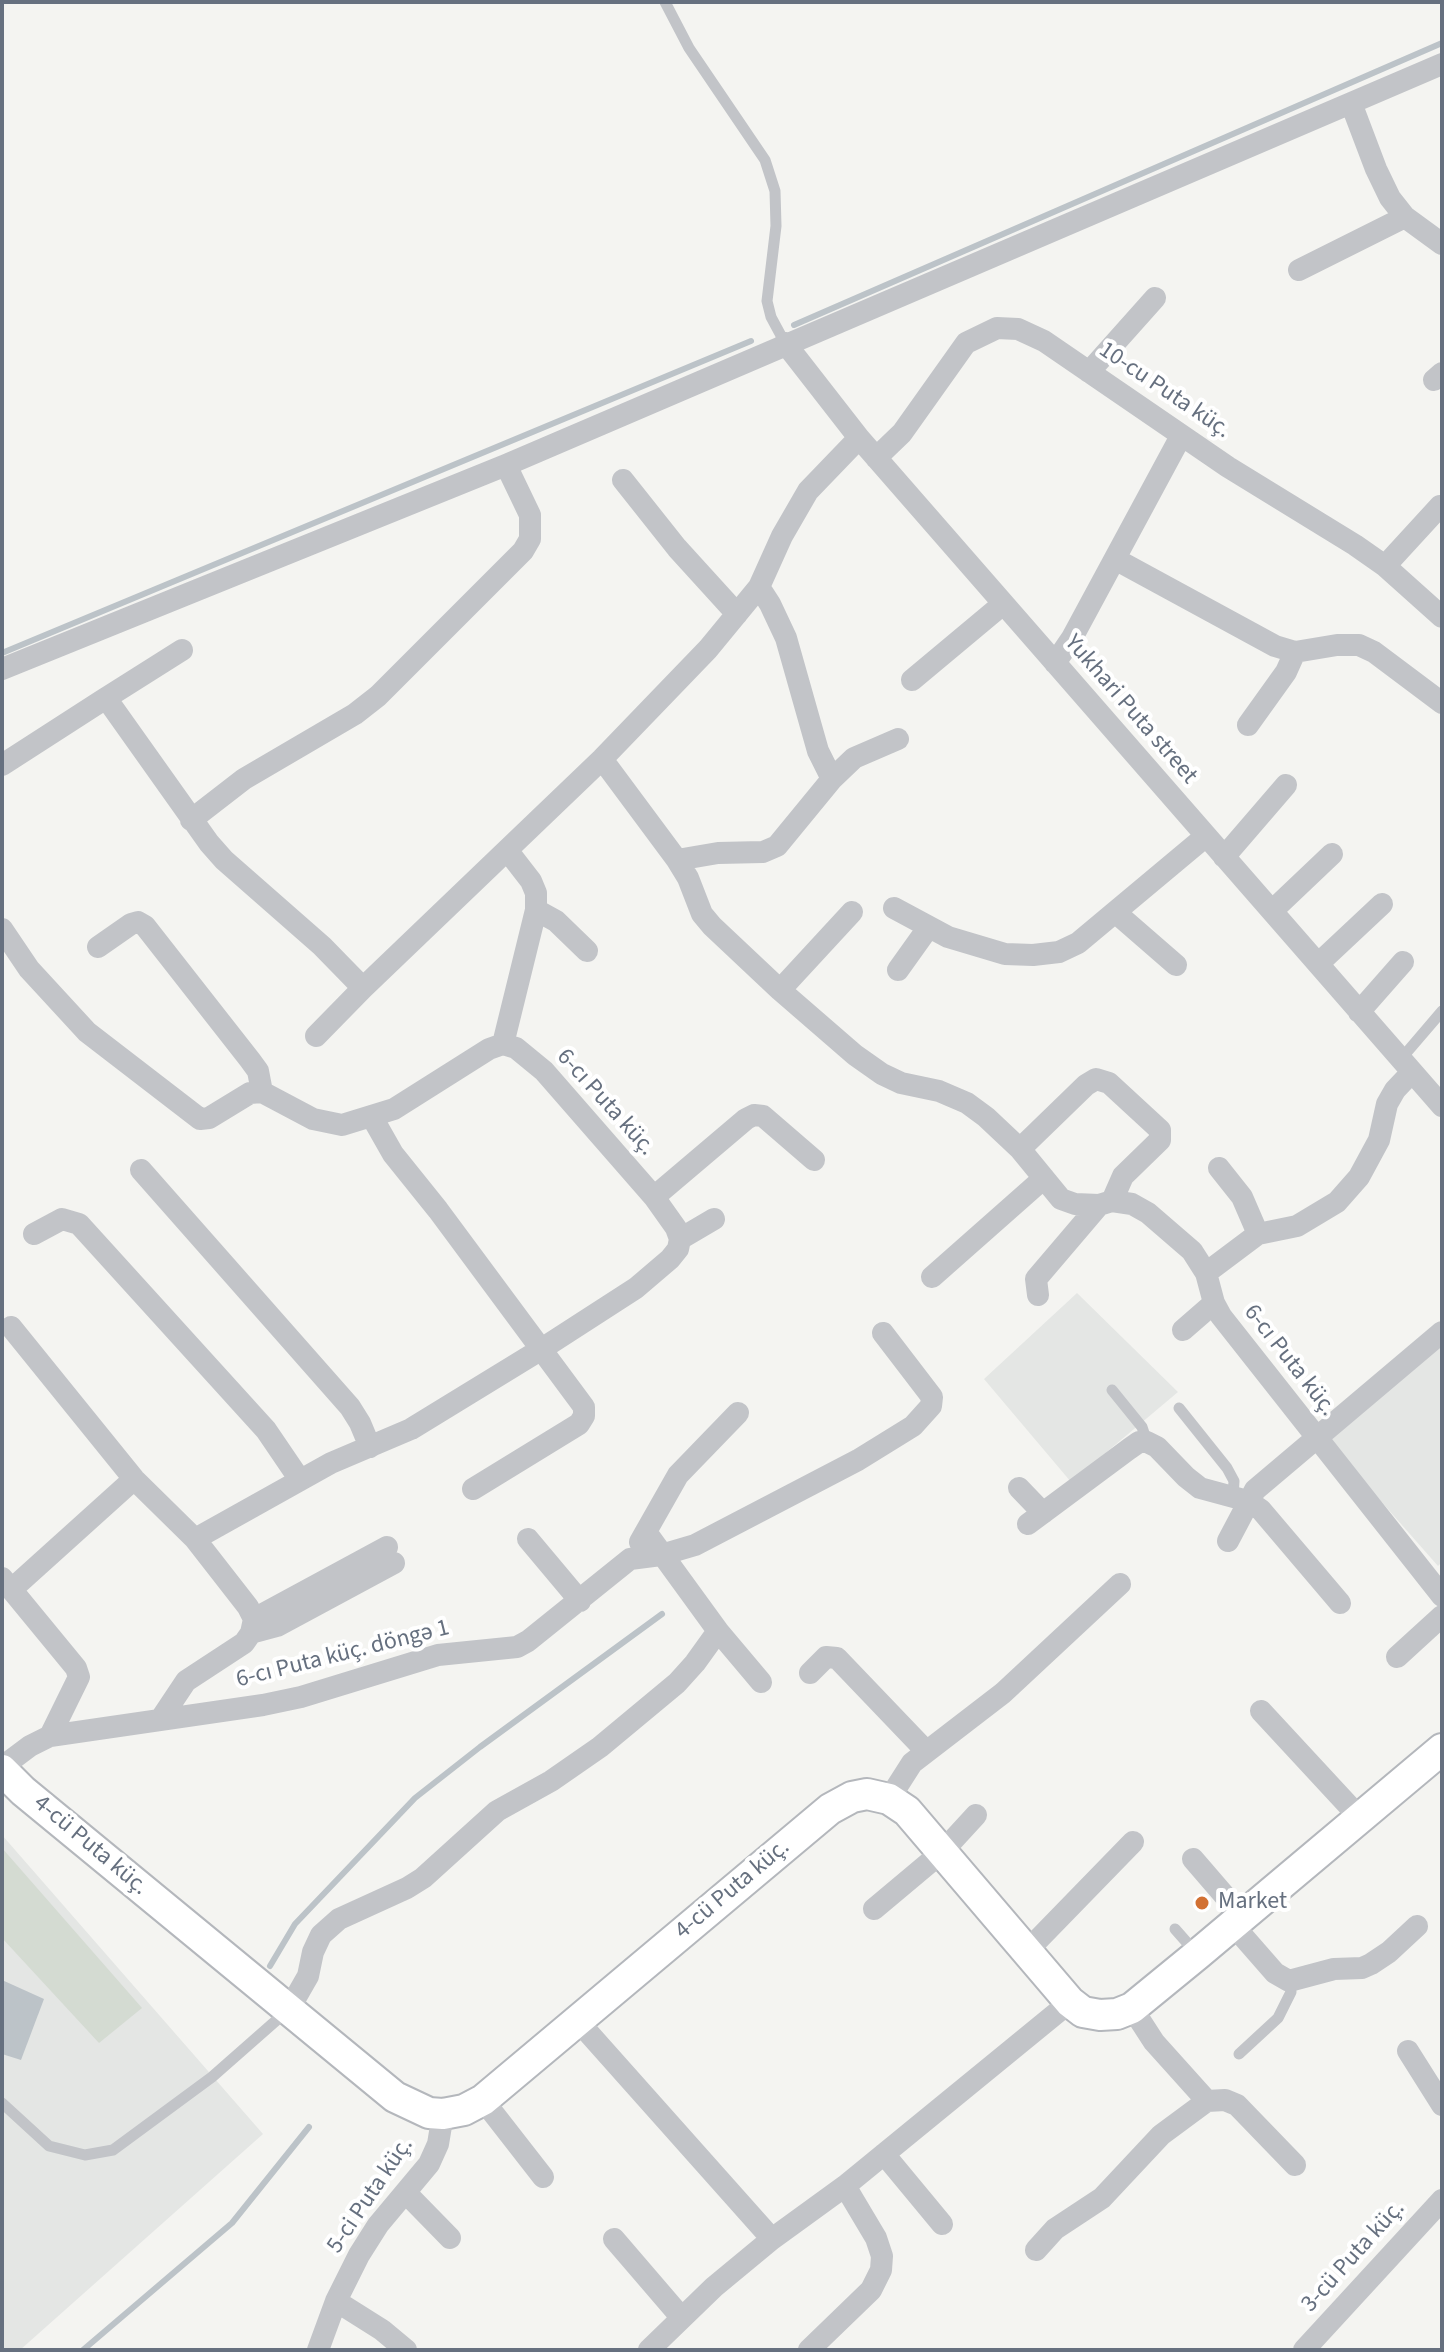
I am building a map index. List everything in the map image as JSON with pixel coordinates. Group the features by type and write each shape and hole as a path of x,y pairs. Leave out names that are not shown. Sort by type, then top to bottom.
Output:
{"street":[{"path":"2,669 506,465 1442,64"},
{"path":"1351,103 1390,198 1405,217 1442,244"},
{"path":"1299,270 1405,217"},
{"path":"1089,372 1155,298"},
{"name":"10-cu Puta küç.","path":"876,458 902,433 966,343 997,328 1018,329 1044,341 1181,436 1385,566 1442,617"},
{"name":"Yukhari Puta street","path":"785,343 876,458 1442,1106"},
{"path":"1055,663 1181,436"},
{"path":"316,1036 602,759 708,649 759,587 782,536 808,491 859,438"},
{"path":"191,820 244,779 320,735 378,696 523,551 530,539 530,515 506,465"},
{"path":"623,480 677,548 737,614"},
{"path":"1385,566 1440,506"},
{"path":"1115,559 1275,646 1295,652 1359,645 1374,652 1442,703"},
{"path":"759,587 786,638 818,751 832,779"},
{"path":"912,680 1003,604"},
{"path":"2,765 182,650"},
{"path":"1248,725 1286,672 1295,652"},
{"path":"106,698 191,820 224,860 322,946 363,988"},
{"path":"677,860 718,853 763,852 777,846 832,779 854,758 898,739"},
{"name":"6-cı Puta küç.","path":"602,759 677,860 688,878 702,914 780,990 855,1055 901,1083 939,1091 967,1103 1020,1149 1061,1199 1075,1204 1132,1204 1148,1213 1192,1251 1206,1273 1221,1316 1442,1596"},
{"path":"1224,857 1286,785"},
{"path":"894,908 948,937 1005,954 1059,952 1078,943 1206,836"},
{"path":"6,944 87,1032 200,1119 222,1112 250,1093 262,1092 329,1124 342,1125 394,1109 489,1049 503,1044 536,910 536,893 531,881 507,850"},
{"path":"1272,911 1332,854"},
{"path":"1318,964 1382,904"},
{"path":"536,910 556,921 587,951"},
{"path":"780,990 852,912"},
{"path":"1115,912 1176,965"},
{"path":"98,947 131,924 138,922 145,926 258,1071 262,1092"},
{"path":"898,970 928,928"},
{"path":"1359,1012 1403,962"},
{"name":"6-cı Puta küç.","path":"503,1044 516,1048 544,1071 654,1197 680,1239"},
{"path":"1206,1273 1258,1234 1297,1226 1319,1215 1345,1195 1359,1177 1379,1140 1387,1104 1406,1065"},
{"path":"1020,1149 1096,1079 1109,1083 1160,1130 1160,1140 1123,1176 1105,1203 1036,1279 1038,1295"},
{"path":"654,1197 754,1115 763,1116 814,1160"},
{"path":"372,1117 393,1154 584,1407 584,1416 579,1424 473,1489"},
{"path":"1219,1168 1242,1197 1258,1234"},
{"path":"141,1170 350,1407 370,1447"},
{"path":"932,1277 1044,1178"},
{"path":"34,1234 62,1219 79,1224 266,1430 300,1480"},
{"path":"195,1539 300,1480 411,1429 540,1350 636,1288 670,1259 678,1249 680,1239 714,1219"},
{"path":"1183,1330 1214,1303"},
{"path":"11,1327 134,1479 195,1539 248,1607 252,1626 244,1643 186,1681 160,1720"},
{"path":"1228,1541 1240,1499 1317,1439 1442,1332"},
{"path":"630,1559 661,1555 695,1545 858,1460 923,1417 931,1406 932,1397 883,1333"},
{"path":"630,1559 678,1475 738,1413"},
{"path":"1019,1488 1036,1519 1139,1442 1147,1442 1157,1447 1200,1488 1240,1499 1261,1510 1340,1603"},
{"path":"50,1736 79,1677 76,1668 7,1583 134,1479"},
{"path":"646,1532 718,1631 761,1682"},
{"path":"528,1539 580,1601"},
{"path":"252,1626 390,1555"},
{"name":"6-cı Puta küç. döngə 1","path":"2,1768 30,1746 50,1736 288,1700 438,1655 517,1647 580,1601 630,1559"},
{"path":"1120,1584 1003,1693 912,1763 889,1799 907,1811 1026,1952 1070,2002 1083,2012 1117,2014 1132,2008 1439,1758"},
{"path":"1397,1657 1442,1616"},
{"path":"288,2011 308,1976 313,1952 321,1935 339,1919 423,1878 497,1811 551,1781 600,1747 677,1683 718,1631"},
{"path":"810,1673 826,1657 837,1658 926,1751"},
{"path":"1261,1711 1361,1819"},
{"name":"4-cü Puta küç.","path":"2,1768 23,1791 395,2097 429,2113 443,2114 464,2110 483,2100 830,1809 852,1797 867,1794 889,1799"},
{"path":"874,1909 942,1852 976,1815"},
{"path":"1026,1952 1133,1842"},
{"path":"1193,1859 1275,1973 1289,1981 1334,1969 1362,1968 1389,1952 1417,1926"},
{"path":"649,2350 681,2317 772,2239 845,2186 1070,2002"},
{"path":"1132,2008 1154,2042 1207,2101"},
{"path":"577,2020 772,2239"},
{"path":"1408,2051 1442,2105"},
{"path":"483,2100 543,2177"},
{"path":"1036,2250 1055,2229 1102,2198 1161,2135 1207,2101 1225,2100 1237,2105 1295,2165"},
{"name":"5-ci Puta küç.","path":"318,2350 336,2301 372,2235 429,2164 438,2144 443,2114"},
{"path":"884,2154 942,2224"},
{"path":"809,2350 871,2290 881,2270 882,2256 876,2238 845,2186"},
{"path":"406,2193 450,2238"},
{"name":"3-cü Puta küç.","path":"1304,2350 1442,2200"},
{"path":"614,2239 681,2317"},
{"path":"336,2301 382,2330 406,2350"}],"lane":[{"path":"665,2 689,48 765,160 775,191 776,226 767,301 771,317 785,343"},
{"path":"1406,1065 1442,1011"},
{"path":"1112,1390 1142,1427 1147,1442"},
{"path":"1179,1408 1227,1468 1240,1499"},
{"path":"1175,1929 1198,1954"},
{"path":"1239,2054 1278,2018 1291,1992 1289,1981"},
{"path":"2,2103 49,2146 85,2155 113,2150 212,2077 288,2011"}],"shaded area":[{"path":"1077,1293 1178,1392 1071,1482 984,1379"},
{"path":"1442,1345 1442,1562 1438,1566 1328,1441"},
{"path":"2,1835 263,2134 20,2350 2,2350"},
{"path":"2,1848 142,2008 99,2043 2,1938"},
{"path":"2,1980 44,1999 21,2060 2,2054"}],"waterway":[{"path":"794,325 1442,43"},
{"path":"2,653 751,341"},
{"path":"270,1966 295,1924 415,1798 662,1614"},
{"path":"83,2350 232,2223 309,2127"}],"place":[{"name":"Market","path":"1202,1903"}]}
